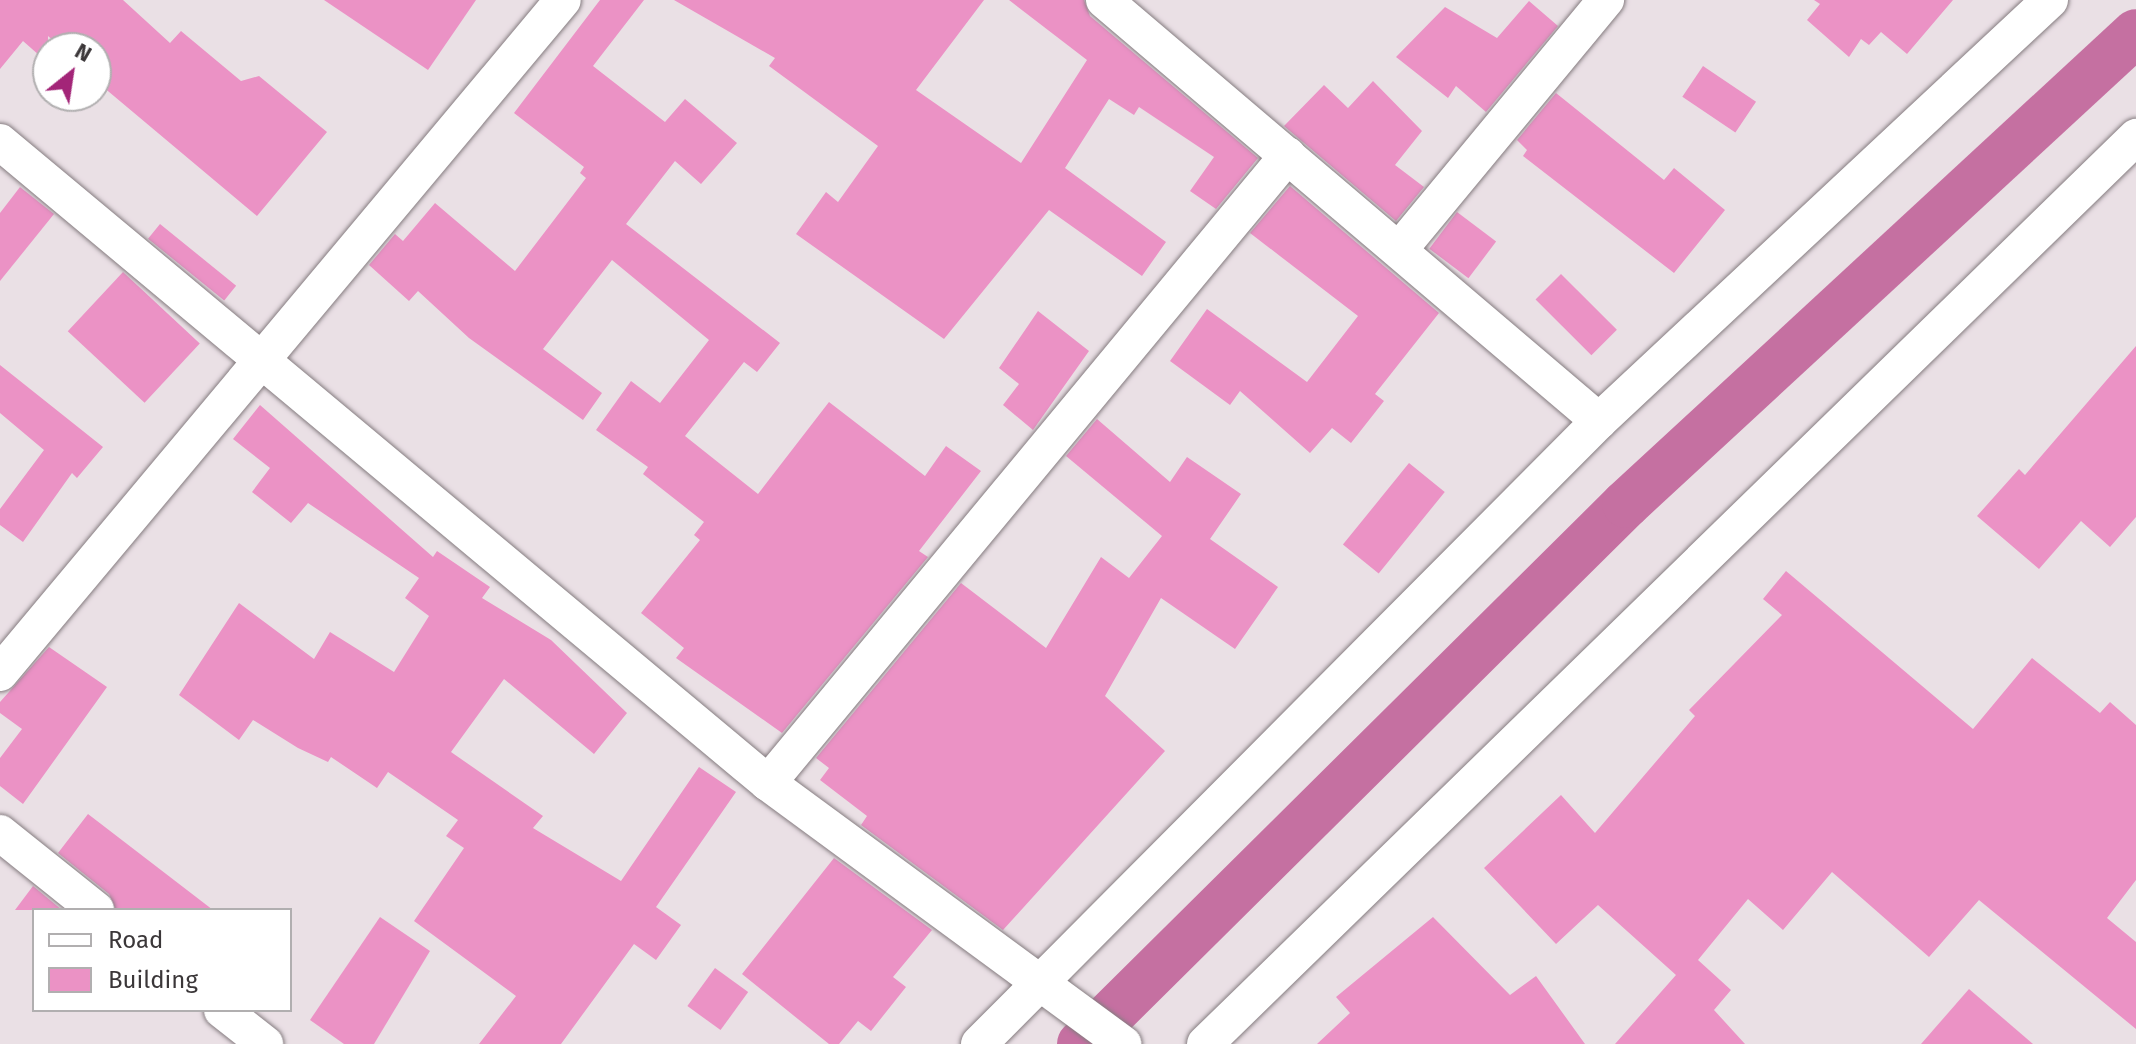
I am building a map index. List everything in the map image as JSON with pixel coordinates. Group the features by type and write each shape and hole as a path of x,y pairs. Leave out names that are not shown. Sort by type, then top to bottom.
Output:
{"street":[{"path":"0,673 563,0"},
{"path":"1104,0 1599,421"},
{"path":"1399,250 1606,0"},
{"path":"979,1044 1599,421 2050,0"},
{"path":"1205,1044 2136,137"},
{"path":"0,142 258,361 768,783 1045,981 1123,1044"},
{"path":"768,783 1288,155"},
{"path":"0,833 94,908"},
{"path":"225,1012 265,1044"}],"building":[{"path":"0,0 123,0 170,43 181,31 241,81 259,76 327,132 257,216 112,94 112,32 32,32 32,49 23,41 0,69"},
{"path":"324,0 476,0 428,70"},
{"path":"600,0 644,0 593,66 665,122 685,99 737,143 701,184 675,161 626,224 780,343 757,372 744,362 685,436 758,494 829,402 925,476 946,446 981,471 919,551 928,557 782,733 676,658 684,648 641,613 700,540 694,535 704,522 643,474 648,467 596,430 631,381 660,403 709,340 612,260 543,349 602,393 583,420 469,338 418,291 409,301 369,265 395,234 403,241 435,203 515,271 586,178 580,173 584,167 514,113"},
{"path":"674,0 984,0 916,90 1021,163 1087,60 1009,0 1084,0 1090,16 1258,158 1216,209 1190,191 1214,157 1139,107 1134,115 1109,99 1065,168 1166,242 1142,276 1049,210 944,339 796,234 826,192 838,202 878,146 769,66 775,58"},
{"path":"1814,0 1953,0 1907,54 1881,32 1869,45 1861,39 1849,57 1807,20 1820,4"},
{"path":"1529,1 1558,26 1486,112 1456,86 1448,98 1396,57 1445,7 1497,38"},
{"path":"1703,66 1756,102 1735,132 1682,97"},
{"path":"1373,81 1422,131 1395,165 1424,187 1396,221 1284,126 1324,85 1348,108"},
{"path":"1556,93 1664,180 1674,168 1725,210 1674,273 1523,156 1527,150 1517,140"},
{"path":"1290,186 1439,313 1375,394 1384,401 1351,443 1332,428 1310,453 1240,391 1230,405 1170,361 1207,309 1307,382 1358,316 1250,233"},
{"path":"20,187 54,214 0,281 0,213"},
{"path":"1457,212 1496,241 1468,278 1429,249"},
{"path":"160,224 236,286 224,300 148,239"},
{"path":"123,272 200,344 145,403 68,331"},
{"path":"1561,274 1617,330 1591,355 1536,299"},
{"path":"1038,311 1089,351 1033,430 1003,405 1019,384 999,368"},
{"path":"2136,346 2136,517 2110,547 2081,521 2039,569 1977,516 2019,469 2025,475"},
{"path":"0,365 103,447 77,478 72,473 23,542 0,525 0,509 44,450 0,413"},
{"path":"260,405 433,557 437,551 490,587 482,598 551,640 627,713 594,754 504,679 451,752 543,816 533,828 621,881 699,767 736,792 656,907 681,925 656,960 634,944 561,1044 479,1044 516,996 414,921 464,848 446,836 458,820 388,772 377,788 331,757 328,762 298,748 253,720 239,740 179,695 239,603 314,659 330,632 394,672 429,616 405,598 419,578 308,503 291,523 252,492 270,468 233,439"},
{"path":"1097,419 1170,482 1187,457 1241,494 1210,539 1278,587 1235,649 1161,598 1105,696 1165,751 1003,930 861,825 867,816 820,780 829,768 816,758 961,583 1046,648 1101,557 1129,578 1162,536 1066,456"},
{"path":"1409,463 1445,492 1379,574 1343,545"},
{"path":"1786,571 1973,729 2032,658 2100,713 2110,702 2136,725 2136,880 2107,918 2136,942 2136,1029 1979,900 1929,957 1832,872 1783,930 1748,899 1698,960 1731,990 1714,1010 1745,1044 1615,1044 1676,975 1598,905 1556,944 1484,868 1561,795 1595,833 1695,716 1689,710 1782,615 1763,599"},
{"path":"49,647 107,687 23,804 0,786 0,758 22,729 0,713 0,702"},
{"path":"88,814 210,908 115,908 109,894 58,853"},
{"path":"834,858 932,930 893,977 906,987 871,1031 858,1021 839,1044 829,1044 742,974"},
{"path":"33,886 60,908 32,908 15,910"},
{"path":"380,917 430,951 374,1044 344,1044 310,1020"},
{"path":"1433,917 1510,995 1536,976 1585,1044 1317,1044 1350,1013 1336,997"},
{"path":"715,968 748,992 721,1030 687,1006"},
{"path":"1969,989 2033,1044 1921,1044"}],"waterway":[{"path":"1081,1044 1626,504 2136,33"}]}
